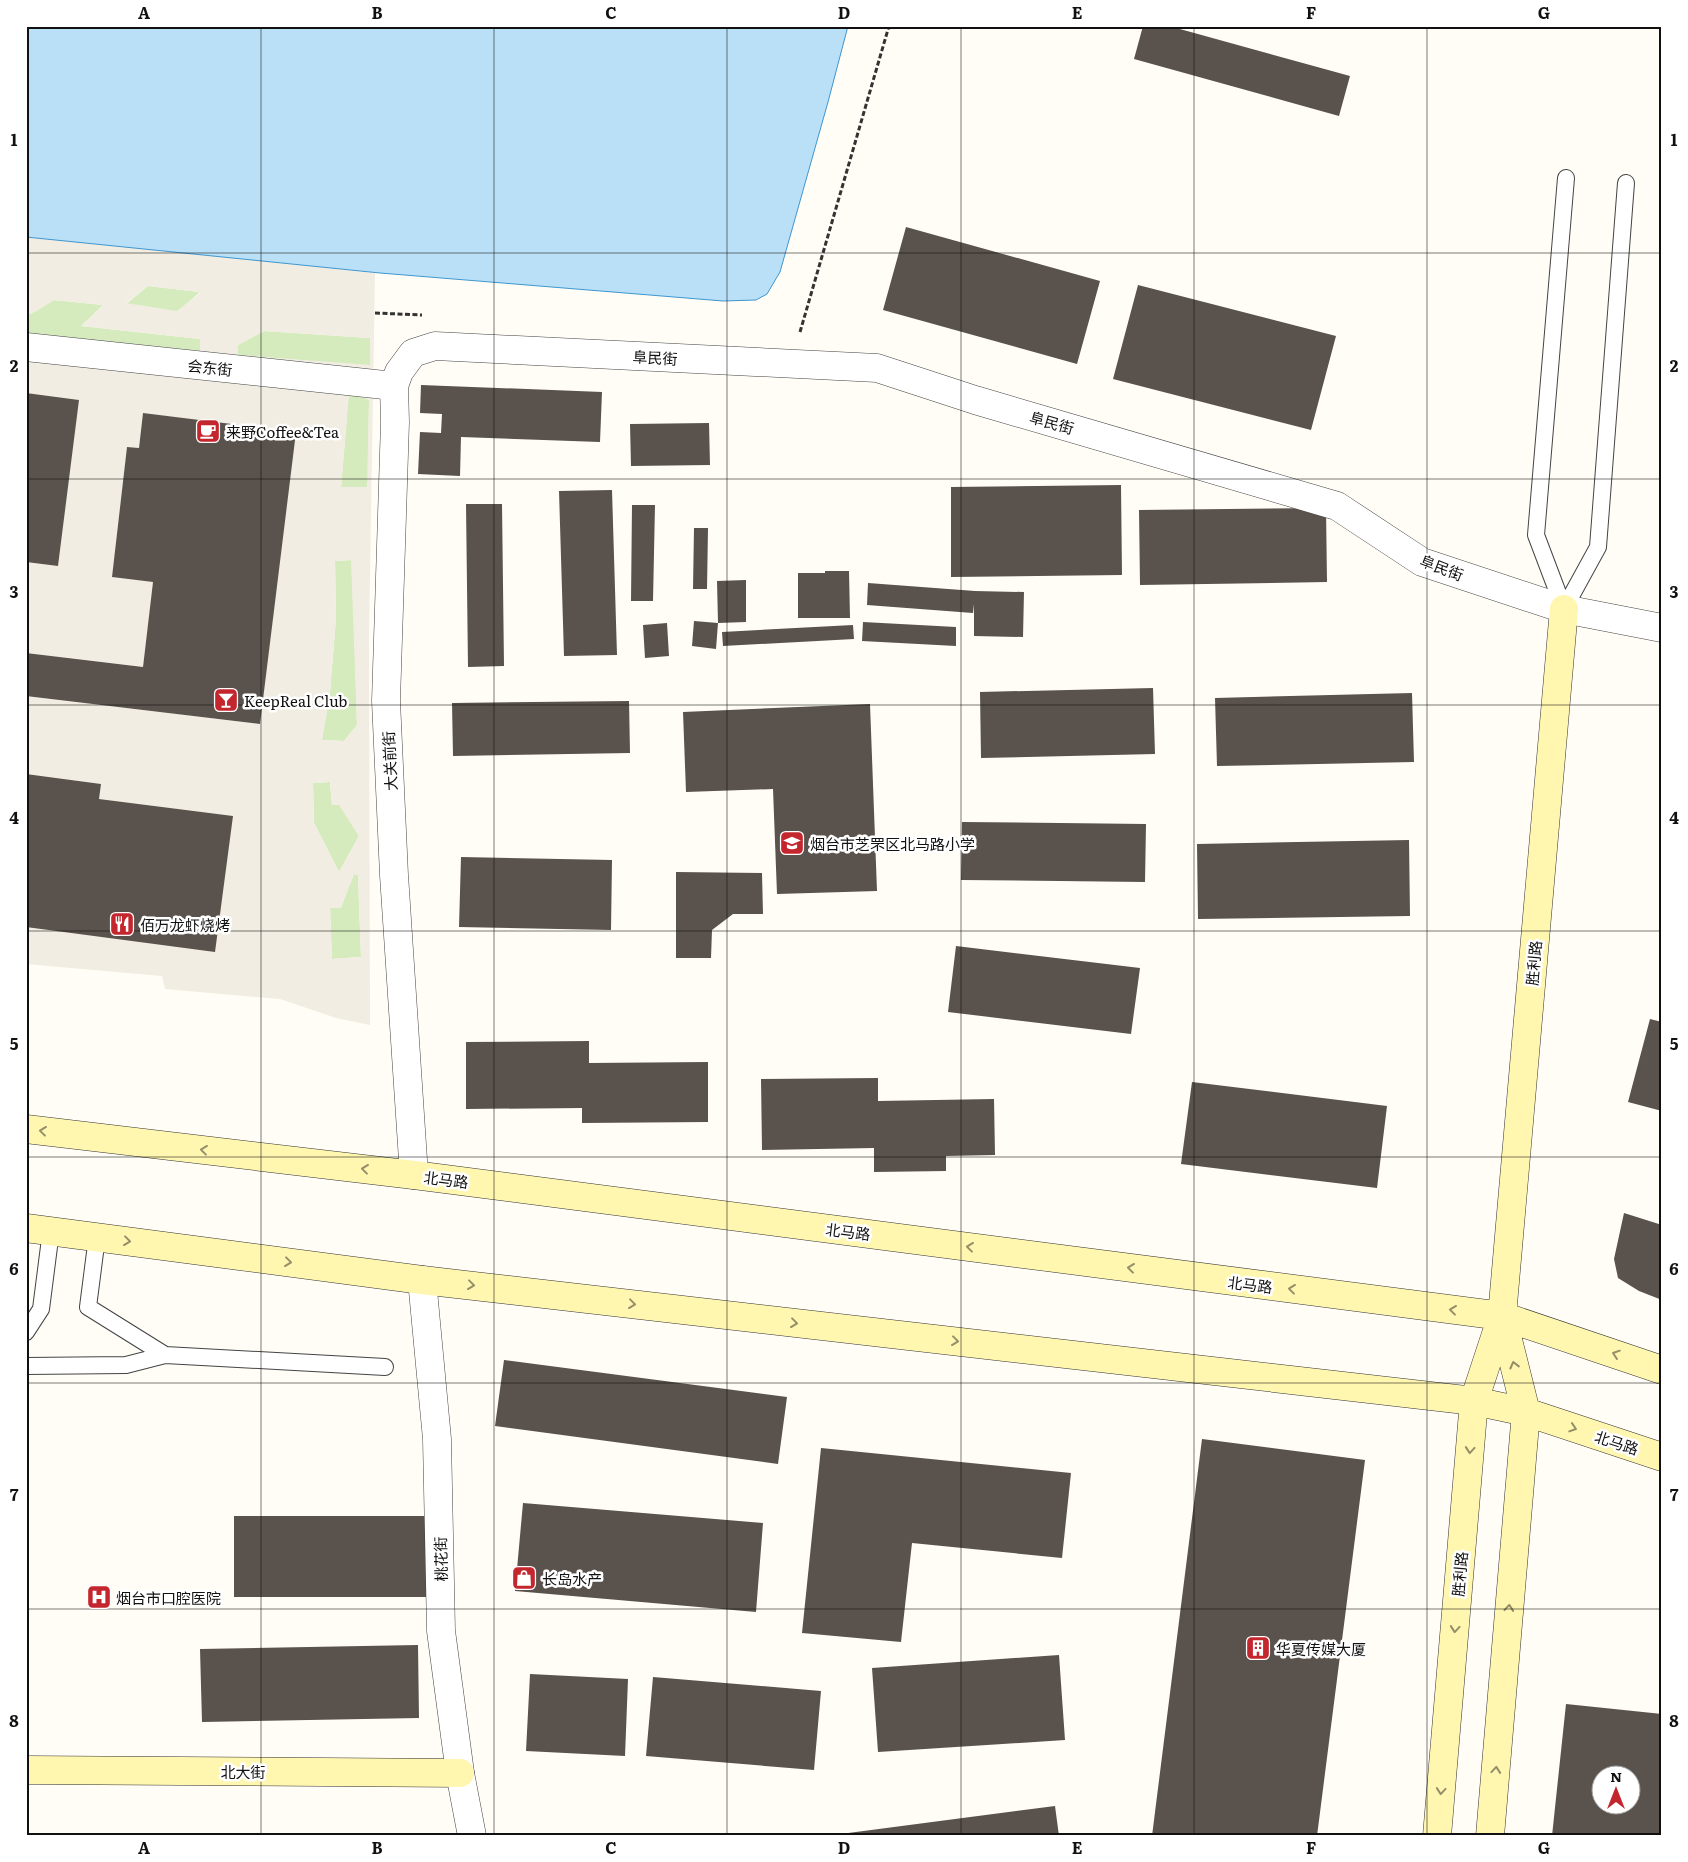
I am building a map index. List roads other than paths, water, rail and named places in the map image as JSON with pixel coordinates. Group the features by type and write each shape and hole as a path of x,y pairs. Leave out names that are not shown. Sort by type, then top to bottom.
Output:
{"main road":[{"name":"胜利路","path":"1437,1836 1474,1401 1502,1316 1564,609"},
{"name":"北马路","path":"26,1129 414,1175 1502,1316 1662,1370"},
{"name":"北马路","path":"38,1230 422,1280 1474,1401 1526,1412 1662,1457"},
{"name":"胜利路","path":"1490,1836 1526,1412 1502,1316"},
{"name":"北大街","path":"26,1770 460,1773"}],"street":[{"name":"阜民街","path":"413,352 435,346 877,368 974,400 1337,506 1422,562 1564,609 1662,628"},
{"name":"会东街","path":"26,347 394,386"},
{"name":"大关前街","path":"413,352 399,372 394,386 386,702 394,874 414,1175"},
{"name":"桃花街","path":"422,1280 437,1439 441,1631 460,1773 472,1836"}],"lane":[{"path":"1564,609 1536,535 1566,178"},
{"path":"1564,609 1598,547 1626,183"},
{"path":"26,1332 41,1309 38,1230"},
{"path":"98,1237 88,1307 164,1355"},
{"path":"26,1366 126,1365 164,1355 385,1367"}],"water":[{"path":"26,26 848,26 780,272 767,294 756,300 723,301 380,273 26,237"}],"place":[{"name":"来野Coffee&Tea","path":"208,431"},
{"name":"KeepReal Club","path":"226,700"},
{"name":"烟台市芝罘区北马路小学","path":"792,843"},
{"name":"佰万龙虾烧烤","path":"122,924"},
{"name":"长岛水产","path":"524,1578"},
{"name":"烟台市口腔医院","path":"99,1597"},
{"name":"华夏传媒大厦","path":"1258,1648"}]}
